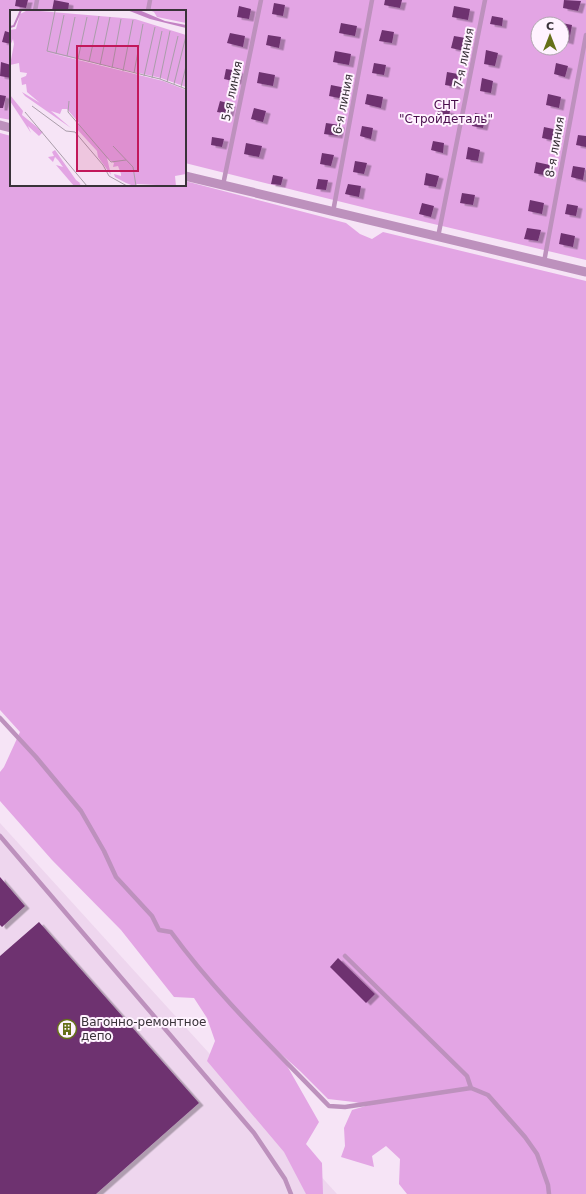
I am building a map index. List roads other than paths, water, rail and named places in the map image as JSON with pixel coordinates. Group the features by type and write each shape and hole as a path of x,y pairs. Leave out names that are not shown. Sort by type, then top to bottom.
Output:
{"street":[{"path":"0,125 10,126"},
{"path":"186,176 586,272"}],"lane":[{"path":"35,10 37,0"},
{"path":"148,10 150,0"},
{"name":"5-я линия","path":"223,186 261,0"},
{"name":"6-я линия","path":"333,212 372,0"},
{"name":"7-я линия","path":"438,237 485,0"},
{"name":"8-я линия","path":"544,262 586,35"},
{"path":"0,718 36,757 81,811 104,851 116,877 152,916 158,930 170,932 189,957 232,1005 329,1106 345,1107 471,1088 488,1095 525,1137 537,1154 548,1185 549,1194"},
{"path":"0,836 254,1133 285,1179 291,1194"},
{"path":"345,956 467,1076 471,1088"}],"place":[{"name":"Вагонно-ремонтное депо","path":"67,1029"}],"park label":[{"name":"СНТ \"Стройдеталь\"","path":"446,112"}]}
